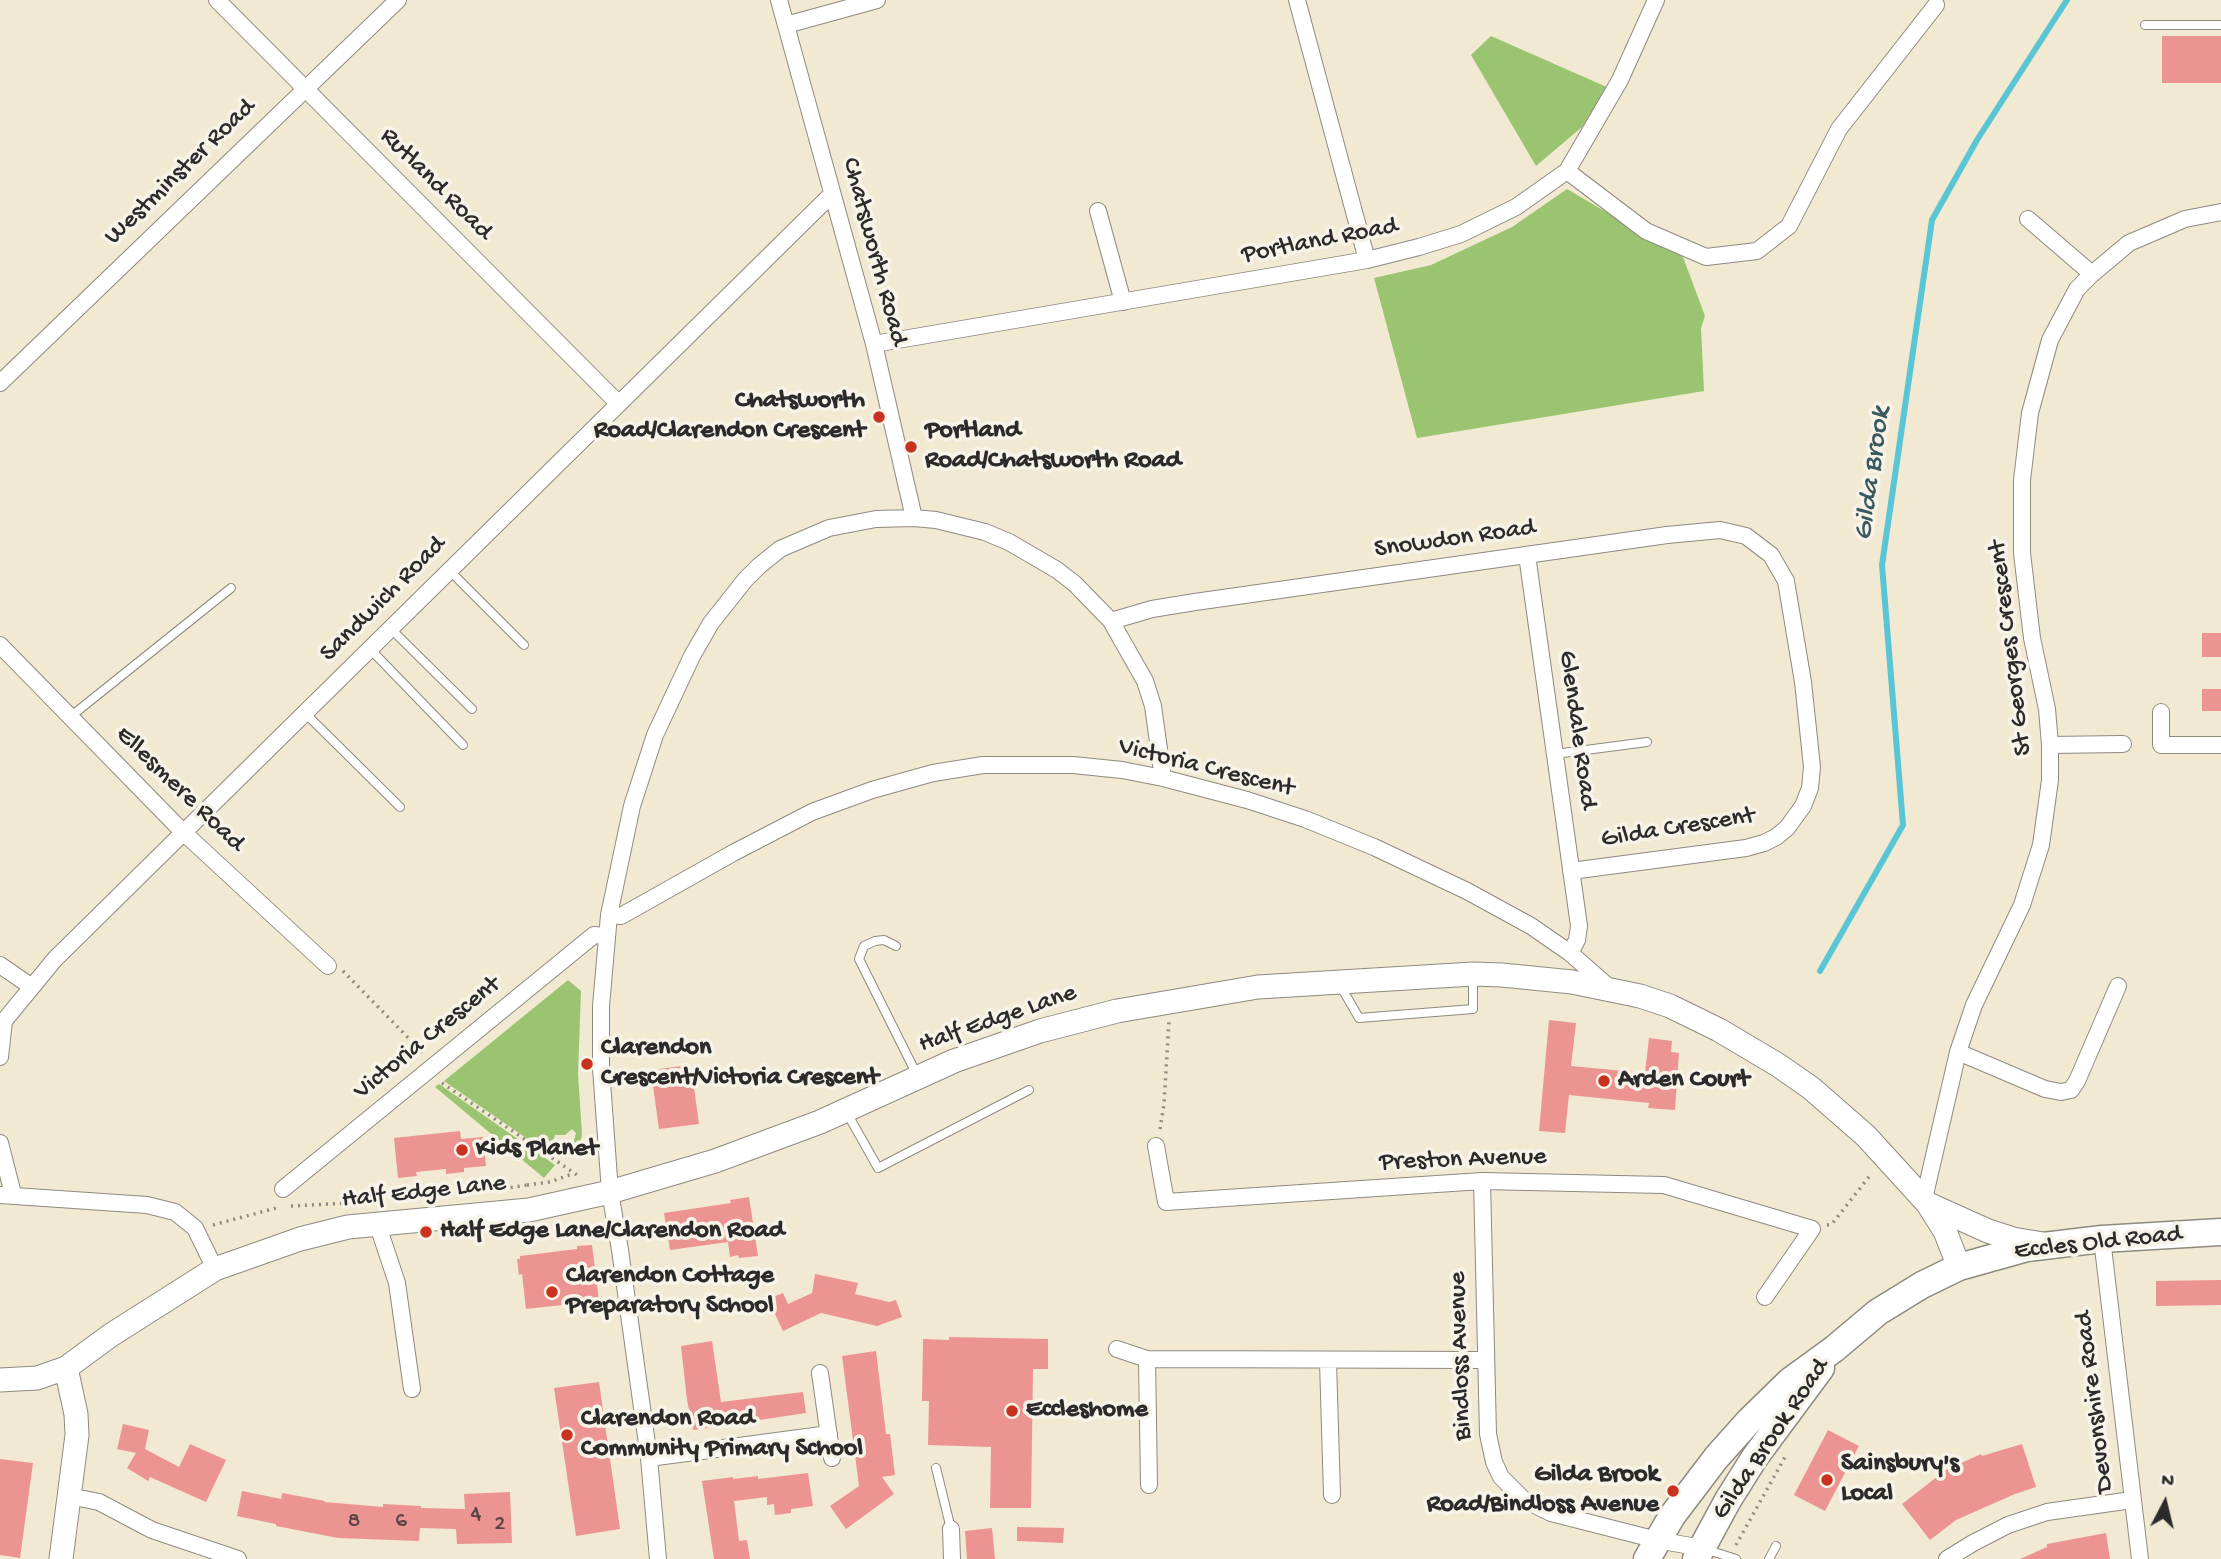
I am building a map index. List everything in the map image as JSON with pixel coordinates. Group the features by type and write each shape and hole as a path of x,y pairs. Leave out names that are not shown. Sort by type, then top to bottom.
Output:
{"main road":[{"name":"Half Edge Lane","path":"0,1380 37,1378 66,1368 111,1335 215,1269 300,1239 348,1227 528,1209 610,1192 715,1161 846,1110 954,1061 1040,1031 1117,1011 1258,986 1473,974 1531,977 1611,989 1670,1006 1744,1044 1811,1088 1885,1157 1926,1201 1945,1231 1959,1267"},
{"path":"1926,1201 1997,1234 2049,1245"},
{"name":"Eccles Old Road","path":"1834,1349 1878,1312 1931,1280 1959,1267 2027,1248 2049,1245 2221,1232"},
{"name":"Gilda Brook Road","path":"1652,1549 1672,1516 1749,1420 1790,1381 1834,1349"},
{"name":"Gilda Brook Road","path":"1699,1553 1755,1457 1834,1349"},
{"path":"61,1559 77,1435 76,1413 66,1368"}],"street":[{"name":"Rutland Road","path":"218,0 619,404"},
{"name":"Westminster Road","path":"0,383 398,0"},
{"name":"Chatsworth Road","path":"779,0 874,344 914,518"},
{"path":"786,25 877,0"},
{"path":"1297,0 1367,260"},
{"name":"Portland Road","path":"874,344 1367,260 1461,234 1516,207 1567,171 1620,80 1656,0"},
{"path":"1567,171 1646,231 1706,257 1757,251 1790,226 1839,129 1936,5"},
{"name":"Sandwich Road","path":"0,1057 5,1021 55,959 832,194"},
{"path":"1098,211 1123,302"},
{"name":"St Georges Crescent","path":"1926,1201 1958,1052 1975,1005 2022,905 2041,845 2050,780 2050,745 2047,709 2032,638 2022,553 2022,480 2030,414 2050,340 2077,289 2129,243 2185,219 2221,212"},
{"path":"2028,219 2092,274"},
{"path":"658,1559 649,1458 610,1192 601,1068 601,1006 609,915 632,806 655,735 692,656 720,609 759,566 780,549 829,528 854,522 914,518 985,532 1009,542 1075,584 1111,621 1145,681 1153,706 1163,778"},
{"name":"Snowdon Road","path":"1111,621 1173,605 1686,532 1720,530 1746,536 1778,565 1786,581"},
{"name":"Glendale Road","path":"1527,555 1579,926 1577,940 1570,953"},
{"name":"Gilda Crescent","path":"1571,871 1746,848 1776,836 1797,816 1808,796 1812,767 1803,682 1786,581"},
{"name":"Ellesmere Road","path":"0,645 183,832 328,966"},
{"path":"2161,712 2161,745 2221,745"},
{"path":"2050,745 2123,744"},
{"name":"Victoria Crescent","path":"609,915 621,916 811,812 909,779 964,768 1020,763 1073,765 1163,778 1247,800 1305,819 1374,847 1531,926 1570,953 1611,989"},
{"name":"Victoria Crescent","path":"283,1189 594,935 607,936"},
{"path":"0,965 32,987"},
{"path":"1958,1052 2045,1089 2061,1092 2071,1090 2118,986"},
{"path":"0,1143 12,1189 6,1196"},
{"name":"Preston Avenue","path":"1156,1146 1167,1202 1482,1181 1664,1185 1812,1229"},
{"name":"Bindloss Avenue","path":"1482,1181 1485,1360 1490,1448 1501,1477 1511,1489 1536,1507 1551,1513 1652,1549 1699,1553"},
{"path":"6,1196 146,1205 175,1212 199,1235 215,1269"},
{"path":"377,1223 397,1283 412,1389"},
{"path":"1765,1297 1812,1229"},
{"name":"Devonshire Road","path":"2102,1239 2140,1559"},
{"path":"1117,1349 1147,1359 1485,1360"},
{"path":"1147,1359 1149,1485"},
{"path":"1328,1360 1332,1495"},
{"path":"820,1373 832,1458"},
{"path":"649,1458 828,1434"},
{"path":"69,1496 99,1502 152,1530 238,1559"},
{"path":"1947,1559 2008,1525 2047,1512 2132,1500"},
{"path":"951,1529 952,1555"}],"lane":[{"path":"2145,25 2221,25"},
{"path":"449,570 524,645"},
{"path":"70,717 231,588"},
{"path":"390,628 472,709"},
{"path":"370,649 463,745"},
{"path":"304,713 400,807"},
{"path":"1555,754 1647,742"},
{"path":"896,946 884,940 875,941 864,946 859,959 918,1077"},
{"path":"1338,982 1359,1018 1473,1009 1473,974"},
{"path":"846,1110 878,1168 1029,1090"},
{"path":"936,1468 951,1529"},
{"path":"1769,1559 1776,1546"},
{"path":"1699,1553 1733,1557"}],"path":[{"path":"328,966 346,972 431,1069 573,1173 610,1192"},
{"path":"1156,1146 1164,1104 1171,1002"},
{"path":"1812,1229 1832,1224 1885,1157"},
{"path":"527,1185 550,1182 573,1173"},
{"path":"199,1235 214,1224 282,1206 283,1189"},
{"path":"1733,1557 1790,1450"}],"green space":[{"path":"1491,36 1609,88 1582,127 1536,166 1471,55"},
{"path":"1567,189 1683,257 1705,316 1701,328 1704,391 1417,438 1374,278 1431,265 1512,227"},
{"path":"568,980 581,991 578,1074 582,1134 580,1144 575,1149 576,1133 572,1129 565,1135 555,1135 553,1142 569,1151 559,1152 546,1142 539,1147 444,1081"},
{"path":"439,1084 555,1165 544,1178 435,1087"}],"building":[{"path":"2162,36 2221,36 2221,83 2162,83"},
{"path":"2202,633 2221,633 2221,657 2202,657"},
{"path":"2202,689 2221,689 2221,711 2202,711"},
{"name":"Arden Court","path":"1549,1020 1576,1023 1571,1066 1645,1073 1649,1038 1672,1041 1671,1052 1679,1053 1675,1110 1648,1108 1649,1103 1569,1095 1565,1133 1539,1131"},
{"path":"682,1066 684,1082 693,1080 699,1124 659,1129 653,1086 662,1085 659,1069"},
{"path":"460,1131 461,1139 483,1137 486,1166 464,1168 464,1172 446,1174 446,1169 416,1172 417,1176 398,1178 394,1138"},
{"path":"749,1197 758,1256 730,1257 728,1242 670,1250 664,1213 731,1203 730,1200"},
{"path":"592,1245 599,1301 526,1309 522,1274 519,1275 517,1259 520,1259 520,1256"},
{"path":"815,1274 858,1283 855,1294 889,1302 896,1300 902,1317 877,1326 821,1313 783,1331 768,1299 783,1293 788,1304 812,1293"},
{"path":"2221,1280 2221,1305 2156,1306 2156,1281"},
{"path":"949,1337 1048,1339 1048,1369 1033,1369 1031,1508 990,1508 991,1447 928,1445 929,1401 922,1401 923,1339 949,1340"},
{"path":"712,1341 721,1402 803,1392 806,1413 693,1430 681,1346"},
{"path":"876,1351 886,1434 890,1434 895,1475 882,1477 894,1494 846,1529 830,1506 859,1486 842,1356"},
{"path":"599,1382 620,1529 576,1536 554,1388"},
{"path":"123,1424 149,1430 145,1449 179,1467 190,1444 226,1460 206,1502 150,1477 148,1481 127,1468 136,1453 117,1449"},
{"path":"1828,1430 1859,1446 1825,1511 1794,1495"},
{"path":"2022,1444 2036,1487 1956,1520 1930,1540 1902,1504 1946,1470 1981,1454 1982,1456"},
{"path":"0,1459 33,1463 20,1558 0,1555"},
{"path":"808,1473 813,1506 791,1509 791,1513 775,1515 774,1504 767,1505 767,1497 734,1501 739,1541 747,1540 750,1559 714,1559 702,1481 758,1476 758,1479"},
{"path":"242,1491 281,1499 282,1493 324,1502 465,1509 464,1494 510,1492 512,1543 457,1544 456,1529 420,1528 419,1541 338,1538 237,1516"},
{"path":"1017,1527 1064,1528 1063,1543 1017,1541"},
{"path":"992,1528 995,1559 967,1559 965,1531"},
{"path":"2106,1533 2110,1559 2020,1559 2047,1547 2047,1544"}],"waterway":[{"name":"Gilda Brook","path":"1820,971 1903,825 1882,565 1932,220 1977,140 2067,0"}],"place":[{"name":"Chatsworth Road/Clarendon Crescent","path":"879,417"},
{"name":"Portland Road/Chatsworth Road","path":"911,447"},
{"name":"Clarendon Crescent/Victoria Crescent","path":"587,1064"},
{"name":"Arden Court","path":"1604,1081"},
{"name":"Kids Planet","path":"462,1150"},
{"name":"Half Edge Lane/Clarendon Road","path":"426,1232"},
{"name":"Clarendon Cottage Preparatory School","path":"552,1292"},
{"name":"Eccleshome","path":"1012,1411"},
{"name":"Clarendon Road Community Primary School","path":"567,1435"},
{"name":"Sainsbury's Local","path":"1827,1480"},
{"name":"Gilda Brook Road/Bindloss Avenue","path":"1673,1491"}]}
